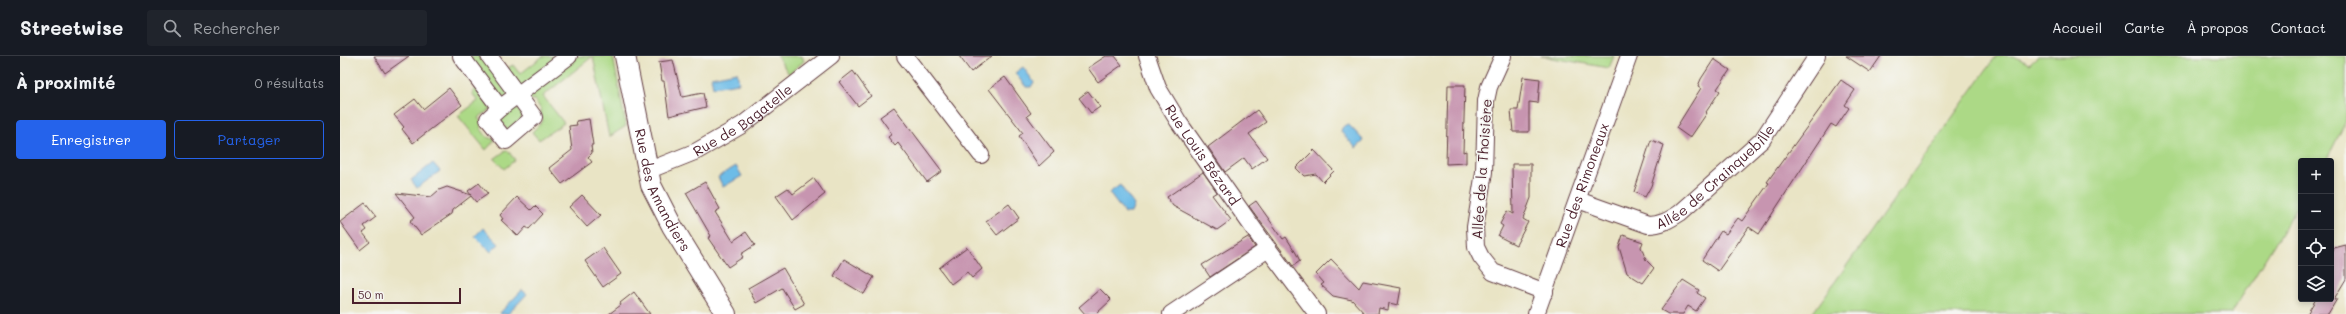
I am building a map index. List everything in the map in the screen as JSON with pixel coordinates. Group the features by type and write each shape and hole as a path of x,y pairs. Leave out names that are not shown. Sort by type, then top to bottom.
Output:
{"street":[{"path":"461,56 500,108"},
{"path":"489,56 518,95 534,117 506,141 488,119 500,108 518,95 569,56"},
{"name":"Rue des Amandiers","path":"625,56 647,171 660,206 726,314"},
{"name":"Rue de Bagatelle","path":"647,171 697,151 742,125 831,56"},
{"path":"905,56 981,155"},
{"name":"Rue Louis Bézard","path":"1147,56 1158,88 1178,121 1268,249 1317,314"},
{"name":"Allée de la Thoisière","path":"1503,56 1489,87 1486,101 1484,172 1475,227 1476,247 1481,257 1493,272 1545,292"},
{"name":"Rue des Rimoneaux","path":"1536,314 1629,56"},
{"name":"Allée de Crainquebille","path":"1578,200 1648,225 1658,225 1667,221 1680,213 1762,140 1817,56"},
{"path":"1171,314 1268,249"}],"green space":[{"path":"468,56 481,56 510,92 503,100"},
{"path":"543,56 561,56 520,88 506,69 513,65 520,74"},
{"path":"575,56 593,56 543,96 564,123 539,140 532,132 543,121 541,110 535,100 527,99 525,94"},
{"path":"593,56 613,56 626,126 609,137"},
{"path":"777,56 802,56 804,61 789,74"},
{"path":"1541,56 1614,56 1609,68"},
{"path":"1996,56 2014,56 2029,64 2038,56 2346,56 2346,121 2328,158 2298,158 2298,206 2231,314 1812,314"},
{"path":"480,86 479,94 492,108 478,118 481,122 481,129 487,137 495,140 486,150 458,116 478,101 472,93 477,87"},
{"path":"514,108 517,108 523,117 508,131 499,120"},
{"path":"505,151 508,151 515,160 504,169 494,159"}],"water":[{"path":"1023,67 1034,82 1031,87 1026,87 1015,73"},
{"path":"737,72 739,83 713,87 711,77"},
{"path":"1345,125 1349,125 1364,141 1356,148 1341,132"},
{"path":"433,163 440,171 417,188 411,180"},
{"path":"736,166 742,176 723,187 718,177"},
{"path":"1120,185 1134,205 1131,213 1124,213 1109,193"},
{"path":"483,228 499,244 491,252 475,236"},
{"path":"522,290 527,294 508,314 499,314"}],"building":[{"path":"374,56 409,56 385,73"},
{"path":"959,56 992,56 971,72"},
{"path":"1106,56 1115,56 1122,65 1098,82 1088,68"},
{"path":"1846,56 1881,56 1870,72"},
{"path":"1714,59 1730,70 1717,89 1720,91 1690,138 1676,128 1701,88 1698,86 1701,79"},
{"path":"673,60 682,97 703,93 706,107 669,116 664,81 662,81 659,62"},
{"path":"853,71 871,96 858,106 839,82"},
{"path":"1005,77 1031,113 1027,116 1054,152 1039,166 1019,136 1023,133 989,89"},
{"path":"1523,77 1540,79 1538,103 1529,102 1529,132 1513,132 1511,110 1518,110"},
{"path":"1841,80 1855,90 1845,105 1849,108 1836,127 1831,124 1759,234 1749,227 1718,271 1702,260 1721,231 1726,234 1738,218 1742,221 1769,183 1767,182"},
{"path":"1448,85 1465,85 1463,152 1466,151 1466,163 1446,164"},
{"path":"449,88 462,105 413,143 402,129 404,127 394,115 415,99 423,109"},
{"path":"1088,91 1100,107 1091,113 1079,98"},
{"path":"894,107 942,171 927,182 898,143 895,146 888,137 892,134 880,117"},
{"path":"1257,110 1266,122 1249,134 1267,158 1252,169 1244,158 1225,172 1208,147"},
{"path":"589,119 593,145 591,145 592,153 588,157 592,162 562,184 549,168 572,150 569,126 577,125 576,121"},
{"path":"1651,140 1664,145 1651,186 1645,197 1634,192"},
{"path":"1314,150 1334,171 1323,182 1316,174 1304,176 1296,168"},
{"path":"1512,164 1531,164 1531,198 1523,219 1528,222 1516,245 1498,236 1503,226 1500,224 1507,211 1513,214"},
{"path":"1203,172 1217,192 1212,195 1231,220 1217,230 1173,206 1167,197"},
{"path":"814,178 825,194 793,220 776,196 788,188 793,194"},
{"path":"705,182 720,209 715,212 733,241 746,232 755,245 741,254 743,257 728,267 708,238 711,236 686,193"},
{"path":"479,183 488,194 476,202 471,196 453,210 452,214 421,235 410,221 415,217 396,193 431,197 439,190 447,187 471,195 468,191"},
{"path":"582,195 601,215 587,227 569,207"},
{"path":"517,197 531,210 535,206 543,214 529,229 526,227 518,236 501,220 503,219 500,215"},
{"path":"1256,201 1283,239 1286,237 1296,253 1300,261 1293,266 1249,206"},
{"path":"365,203 376,217 364,226 367,230 363,233 370,242 360,250 340,222"},
{"path":"1009,204 1019,218 997,235 986,221"},
{"path":"1623,235 1643,242 1641,247 1646,260 1654,268 1643,283 1627,273 1619,247"},
{"path":"1248,237 1255,247 1210,277 1202,265"},
{"path":"2346,245 2346,279 2334,299 2334,266 2334,248"},
{"path":"967,247 982,269 972,278 967,272 951,284 939,268"},
{"path":"603,248 621,274 603,287 585,261"},
{"path":"844,259 874,277 864,294 834,276"},
{"path":"1331,259 1359,288 1363,281 1401,288 1398,305 1389,303 1388,310 1379,308 1378,314 1365,314 1352,300 1333,296 1321,285 1324,283 1316,274"},
{"path":"783,268 804,304 795,309 782,288 756,303 748,288"},
{"path":"1683,280 1699,290 1697,293 1705,298 1696,311 1688,306 1683,314 1668,314 1661,310"},
{"path":"1100,289 1111,300 1096,314 1085,314 1079,307"},
{"path":"634,292 650,314 609,314 621,305 620,303"},
{"path":"2334,299 2337,299 2328,314 2307,314 2314,302 2334,302"}]}
